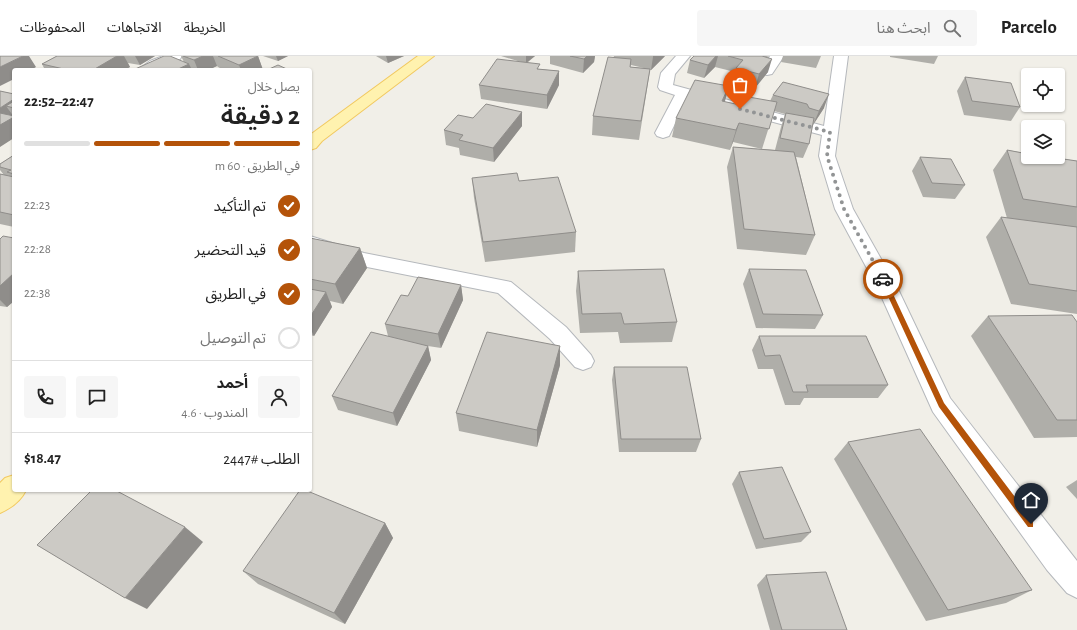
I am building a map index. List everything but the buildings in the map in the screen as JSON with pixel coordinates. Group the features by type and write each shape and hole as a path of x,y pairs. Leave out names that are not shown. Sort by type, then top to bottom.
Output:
{"main road":[{"path":"312,143 316,138 427,56"},
{"path":"0,500 12,489"}],"street":[{"path":"148,68 175,56"},
{"path":"683,56 668,73 665,87 830,132"},
{"path":"713,56 767,71 777,56"},
{"path":"840,56 841,63 827,156 844,209 888,289 941,405 1057,560 1077,583"},
{"path":"663,133 683,92"},
{"path":"312,243 362,258 504,287 558,333 583,361"}],"way so far":[{"path":"740,109 830,132 827,156 844,209 883,279"}],"route":[{"path":"883,279 941,405 1031,524"}]}
